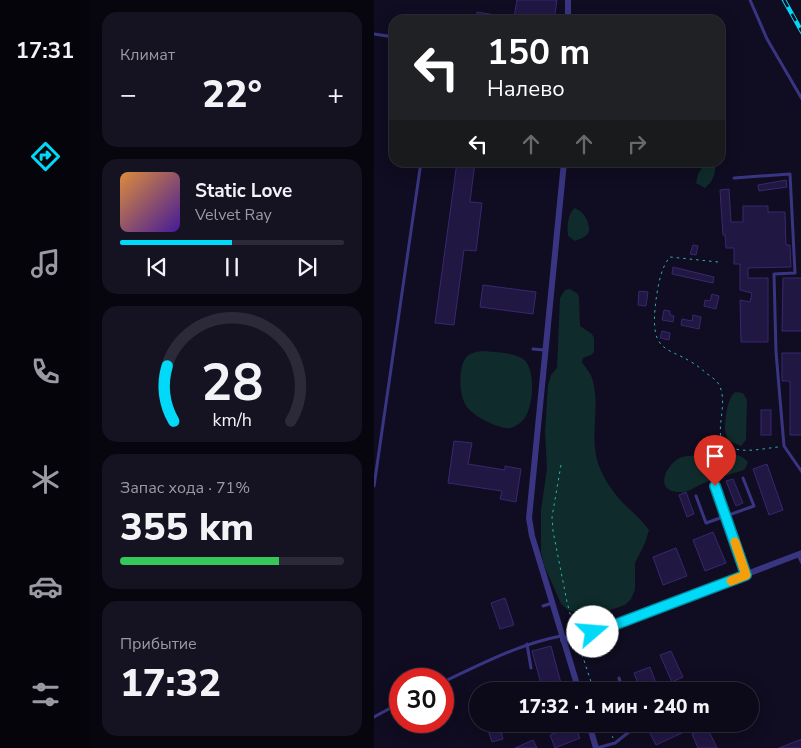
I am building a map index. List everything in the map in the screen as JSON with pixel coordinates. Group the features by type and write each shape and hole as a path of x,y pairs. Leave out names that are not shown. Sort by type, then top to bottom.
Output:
{"street":[{"path":"568,0 568,15"},
{"path":"564,167 529,518 532,536 576,682"},
{"path":"562,638 576,637 609,627 800,554"},
{"path":"591,732 596,748"}],"lane":[{"path":"750,0 767,39 801,99"},
{"path":"374,34 389,36"},
{"path":"374,486 420,167"},
{"path":"734,178 790,174 795,273 774,274 776,352 784,446 801,472"},
{"path":"533,350 546,350"},
{"path":"696,496 706,523 754,506 743,478"},
{"path":"715,486 746,575"},
{"path":"800,554 801,563"},
{"path":"543,606 552,603"},
{"path":"454,677 527,644 562,638"},
{"path":"527,644 531,668"},
{"path":"619,678 620,682"},
{"path":"374,717 389,709"},
{"path":"596,748 615,743 627,732"}],"path":[{"path":"718,262 670,257 665,262 657,292 654,320 655,334 660,344 671,352 696,363 717,382 721,390 722,404 719,435 722,444 733,450 744,451 784,446"},
{"path":"561,465 553,507 553,531 567,602 591,682"},
{"path":"611,732 615,743"}],"green space":[{"path":"715,167 713,177 705,188 696,183 702,168"},
{"path":"575,208 585,216 589,231 586,236 575,241 568,236 568,221"},
{"path":"570,289 578,294 580,326 592,334 594,338 594,352 583,358 582,362 591,376 594,389 595,442 598,463 615,493 649,530 635,563 635,590 631,599 625,605 599,614 581,614 568,610 561,604 544,565 541,552 541,510 547,468 545,432 548,385 551,375 557,368 560,298 565,290"},
{"path":"482,351 503,353 523,359 530,371 532,390 529,410 521,422 512,428 500,427 487,422 470,411 464,403 460,383 463,364 468,355"},
{"path":"735,392 743,393 747,400 746,440 741,446 729,441 725,430 727,409 730,399"},
{"path":"709,454 740,456 748,462 745,469 741,471 709,481 686,491 671,491 666,487 664,482 667,470 676,460 685,456"}],"building":[{"path":"517,0 557,0 555,15 514,15"},
{"path":"477,12 495,15 476,15"},
{"path":"456,167 474,167 470,202 482,203 476,251 464,250 454,325 435,323"},
{"path":"786,180 787,187 759,191 758,185"},
{"path":"729,189 731,222 743,222 743,206 768,206 768,212 785,212 786,245 790,245 791,267 748,268 748,278 768,278 768,342 741,342 740,300 750,302 752,293 740,290 740,264 734,264 734,248 726,248 725,235 723,235 720,190"},
{"path":"693,245 698,246 696,255 690,254"},
{"path":"673,267 714,277 713,283 672,274"},
{"path":"783,278 802,278 802,331 782,331"},
{"path":"483,285 536,292 533,314 480,307"},
{"path":"639,291 648,292 646,306 638,305"},
{"path":"712,294 719,296 716,309 704,306 705,300 710,301"},
{"path":"664,310 670,311 670,315 674,316 673,322 662,320"},
{"path":"693,315 701,317 699,329 681,325 682,319 692,321"},
{"path":"662,331 670,333 669,340 660,338"},
{"path":"782,353 802,353 802,435 790,435 790,381 782,381"},
{"path":"761,410 771,410 771,435 761,435"},
{"path":"454,441 472,443 468,464 505,470 505,466 521,469 516,502 500,499 502,491 448,483"},
{"path":"767,464 783,510 769,515 753,469"},
{"path":"733,479 743,503 736,506 726,481"},
{"path":"686,492 694,514 687,517 679,495"},
{"path":"713,532 726,563 705,571 693,540"},
{"path":"676,548 687,576 663,585 653,557"},
{"path":"505,598 514,625 500,629 491,603"},
{"path":"551,646 561,682 541,682 532,651"},
{"path":"671,651 683,677 672,682 660,655"},
{"path":"650,667 656,682 637,682 634,673"},
{"path":"489,732 501,732 503,739 492,742"},
{"path":"558,732 578,732 580,738 555,748 550,735"},
{"path":"650,732 684,732 656,745"},
{"path":"709,732 717,748 698,748 692,734"},
{"path":"802,739 802,748 779,748"},
{"path":"533,740 537,748 515,748"}],"railway":[{"path":"784,0 802,32"}],"slow traffic":[{"path":"731,581 746,575 735,542"}],"route":[{"path":"593,632 746,575 715,486"}]}
